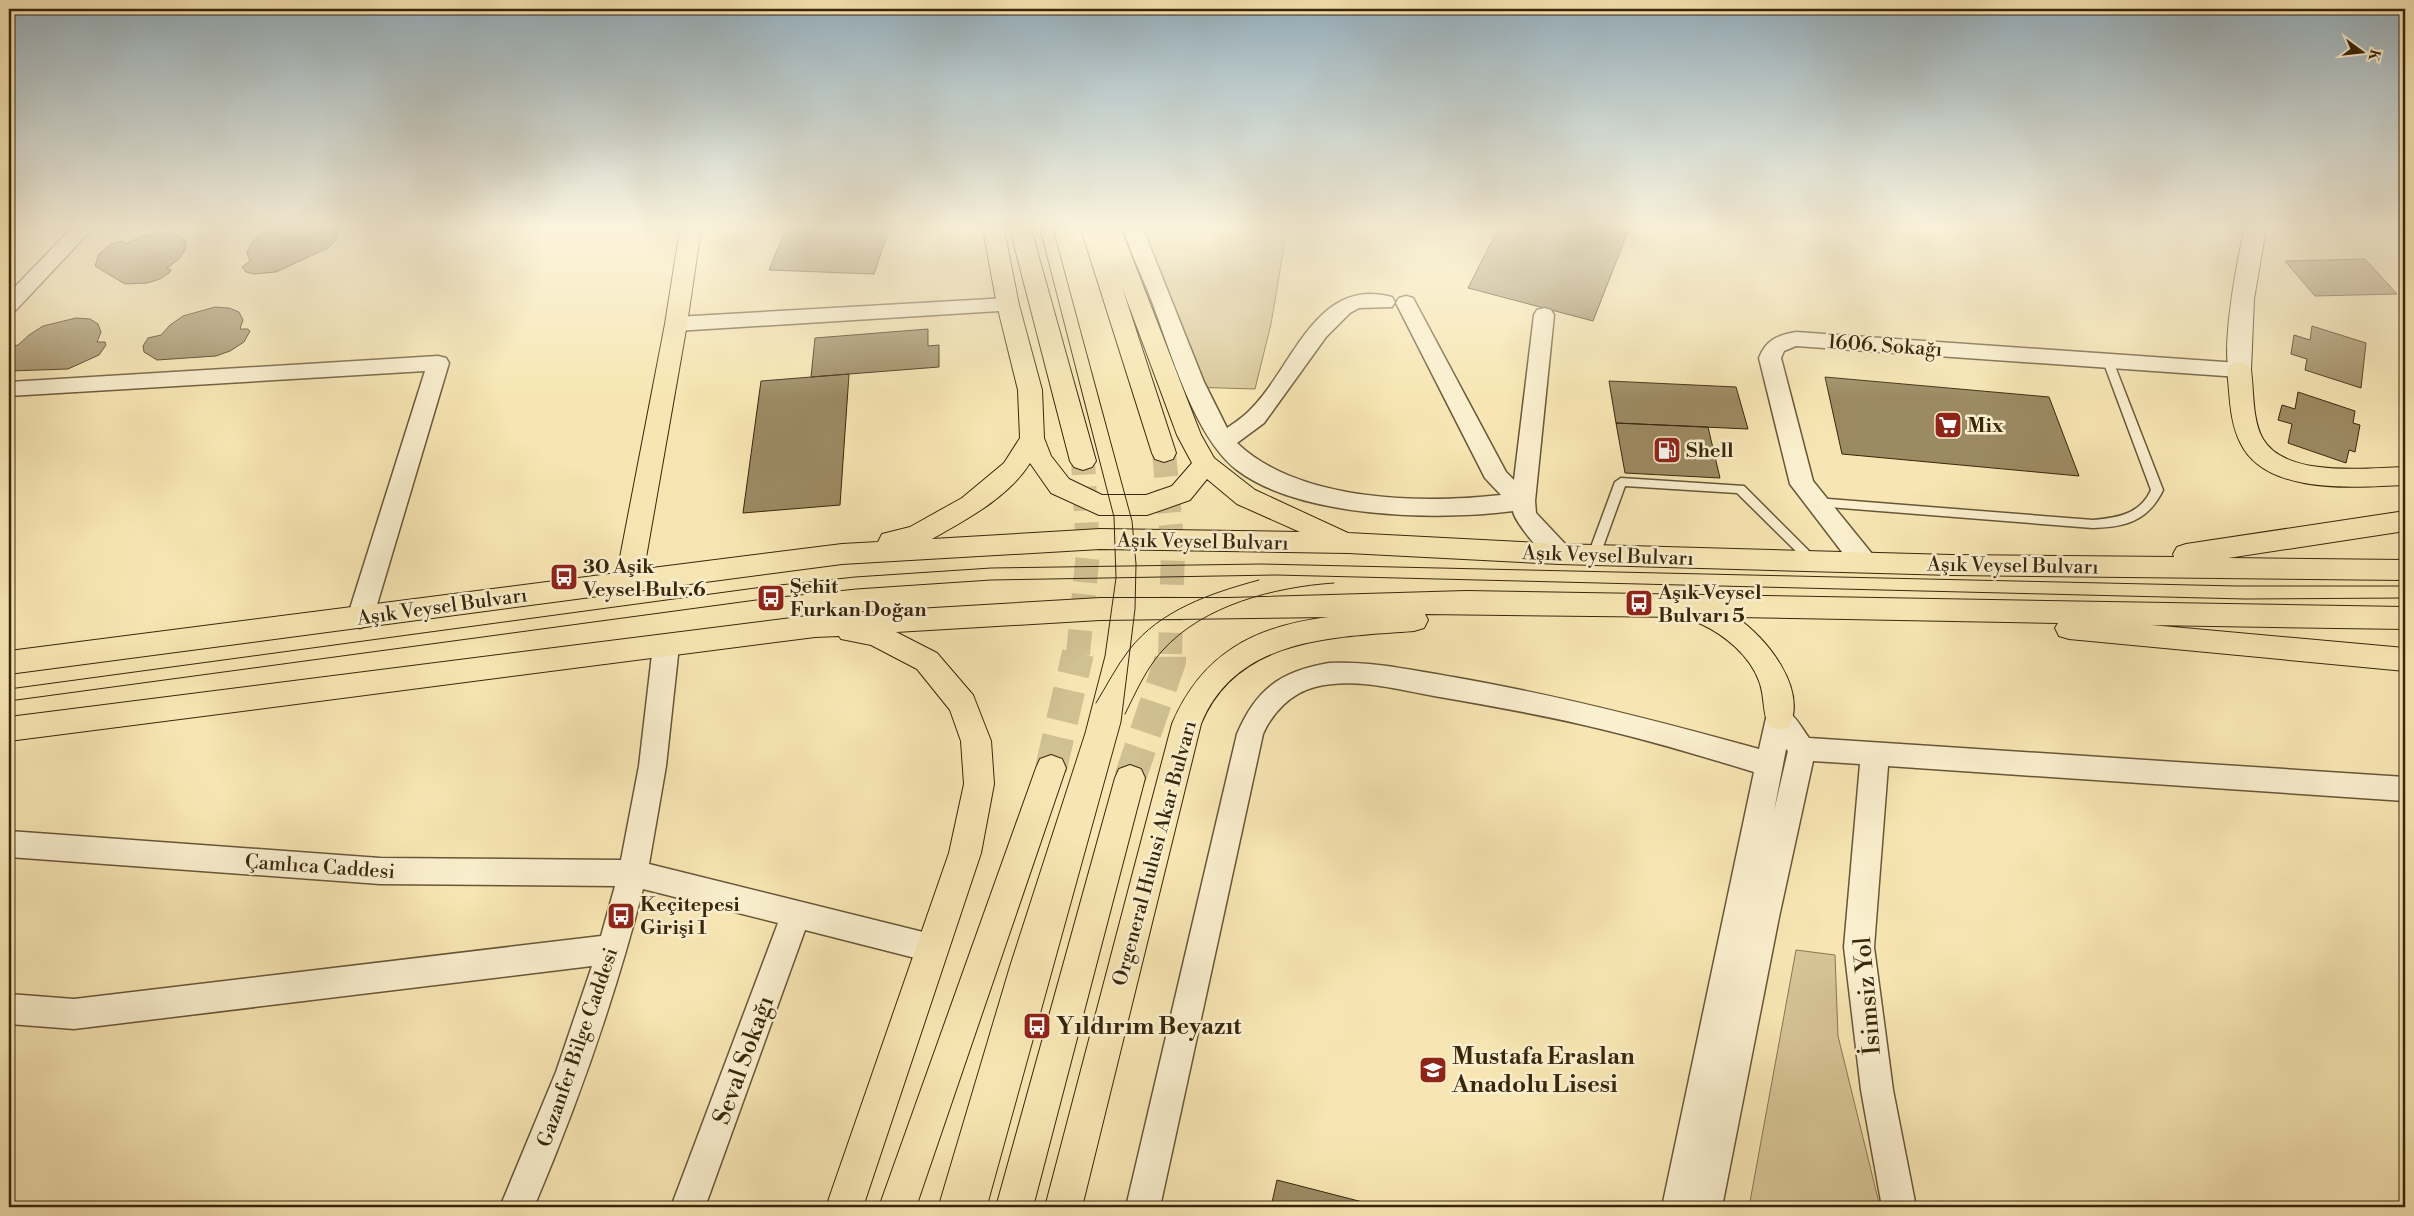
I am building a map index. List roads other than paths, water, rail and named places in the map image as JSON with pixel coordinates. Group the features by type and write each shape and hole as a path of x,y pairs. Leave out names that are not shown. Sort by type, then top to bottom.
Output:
{"main road":[{"path":"629,580 682,286"},
{"path":"1004,286 1030,390 1032,438 1040,459 1060,486 1099,505 1147,505 1181,494 1205,464"},
{"path":"1035,286 1083,461"},
{"path":"1110,286 1164,453"},
{"path":"1132,286 1189,436 1205,464 1246,497 1348,543"},
{"path":"2244,286 2239,370 2252,442 2271,461 2284,468 2315,476 2405,476"},
{"path":"842,554 917,535 971,505 1013,469 1032,438"},
{"path":"2103,567 2405,521"},
{"name":"Aşık Veysel Bulvarı","path":"9,663 360,618 629,580 842,554 1100,539 1348,543 1559,554 1813,561 2103,567 2405,570"},
{"path":"9,729 815,626 1100,610 1228,609 1466,602 1639,603 1678,606 2405,618"},
{"name":"Orgeneral Hulusi Akar Bulvarı","path":"1064,1207 1168,790 1184,731 1196,703 1213,680 1234,660 1258,646 1288,635 1319,629 1426,619 1466,602"},
{"path":"1678,606 1714,618 1738,634 1758,652 1774,678 1780,705 1779,718"},
{"path":"1870,609 2405,660"},
{"path":"815,626 876,635 927,661 964,704 976,741 978,784 965,853 931,948 845,1207"},
{"path":"898,1207 1051,768"},
{"path":"1014,1207 1130,778"}],"street":[{"path":"9,305 27,286"},
{"path":"1156,286 1188,370 1213,424 1229,448 1253,468 1273,480 1301,490 1376,504 1430,508 1474,507 1523,501"},
{"path":"1224,441 1238,432 1261,412 1328,321 1342,308 1355,302 1395,302 1497,478 1523,501"},
{"path":"676,324 1008,305"},
{"path":"1544,315 1523,501 1525,516 1559,554"},
{"name":"1606. Sokağı","path":"1864,562 1802,484 1770,358 1772,350 1777,344 1796,339 2239,370"},
{"path":"9,389 438,364 360,618"},
{"name":"Gazanfer Bilge Caddesi","path":"517,1207 570,1077 612,949 632,872 653,766 666,646"},
{"path":"1143,1207 1250,734 1256,719 1264,707 1288,686 1314,676 1343,672 1418,682 1494,695 1613,721 1769,764"},
{"path":"1705,1207 1764,918 1802,749 1779,718"},
{"path":"1679,1207 1779,718"},
{"path":"1802,749 2405,789"},
{"name":"İsimsiz Yol","path":"1875,754 1859,947 1877,1090 1899,1207"},
{"name":"Çamlıca Caddesi","path":"9,844 380,871 632,872 931,948"},
{"name":"Seval Sokağı","path":"688,1207 797,913"},
{"path":"9,1009 74,1014 612,949"}],"lane":[{"path":"1816,502 2093,524 2114,523 2132,518 2149,506 2157,490 2108,361"},
{"path":"1594,555 1621,482 1740,489 1813,561"}],"tunnel":[{"path":"1164,453 1173,550 1170,654"},
{"path":"1078,654 1088,552 1083,461"},
{"path":"1051,768 1078,653"},
{"path":"1130,778 1170,661 1170,654"}],"tram line":[{"path":"1055,286 1114,517 1116,566"},
{"path":"1068,286 1132,521 1136,566"},
{"path":"1136,566 1261,564 2237,586 2405,586"},
{"path":"9,689 770,586 855,577 991,568 1116,566"},
{"path":"1116,566 1116,578"},
{"path":"1116,566 1136,566"},
{"path":"1136,566 1136,577"},
{"path":"1136,577 1276,575 2245,599 2405,598"},
{"path":"1116,578 1136,577"},
{"path":"1130,649 1135,609 1136,577"},
{"path":"9,701 771,598 856,589 991,580 1116,578"},
{"path":"938,1207 1010,965 1085,733 1105,656 1116,578"},
{"path":"1130,649 1156,624 1171,614 1205,597 1259,580"},
{"path":"1125,714 1156,658 1179,635 1198,622 1219,610 1264,594 1311,585 1334,583"},
{"path":"987,1207 1121,722 1130,649"},
{"path":"1096,703 1130,649"}],"place":[{"name":"Mix","path":"1948,425"},
{"name":"Shell","path":"1667,450"},
{"name":"30 Aşik Veysel Bulv.6","path":"564,577"},
{"name":"Şehit Furkan Doğan","path":"771,598"},
{"name":"Aşık Veysel Bulvarı 5","path":"1639,603"},
{"name":"Keçitepesi Girişi 1","path":"621,916"},
{"name":"Yıldırım Beyazıt","path":"1037,1026"},
{"name":"Mustafa Eraslan Anadolu Lisesi","path":"1433,1070"}]}
